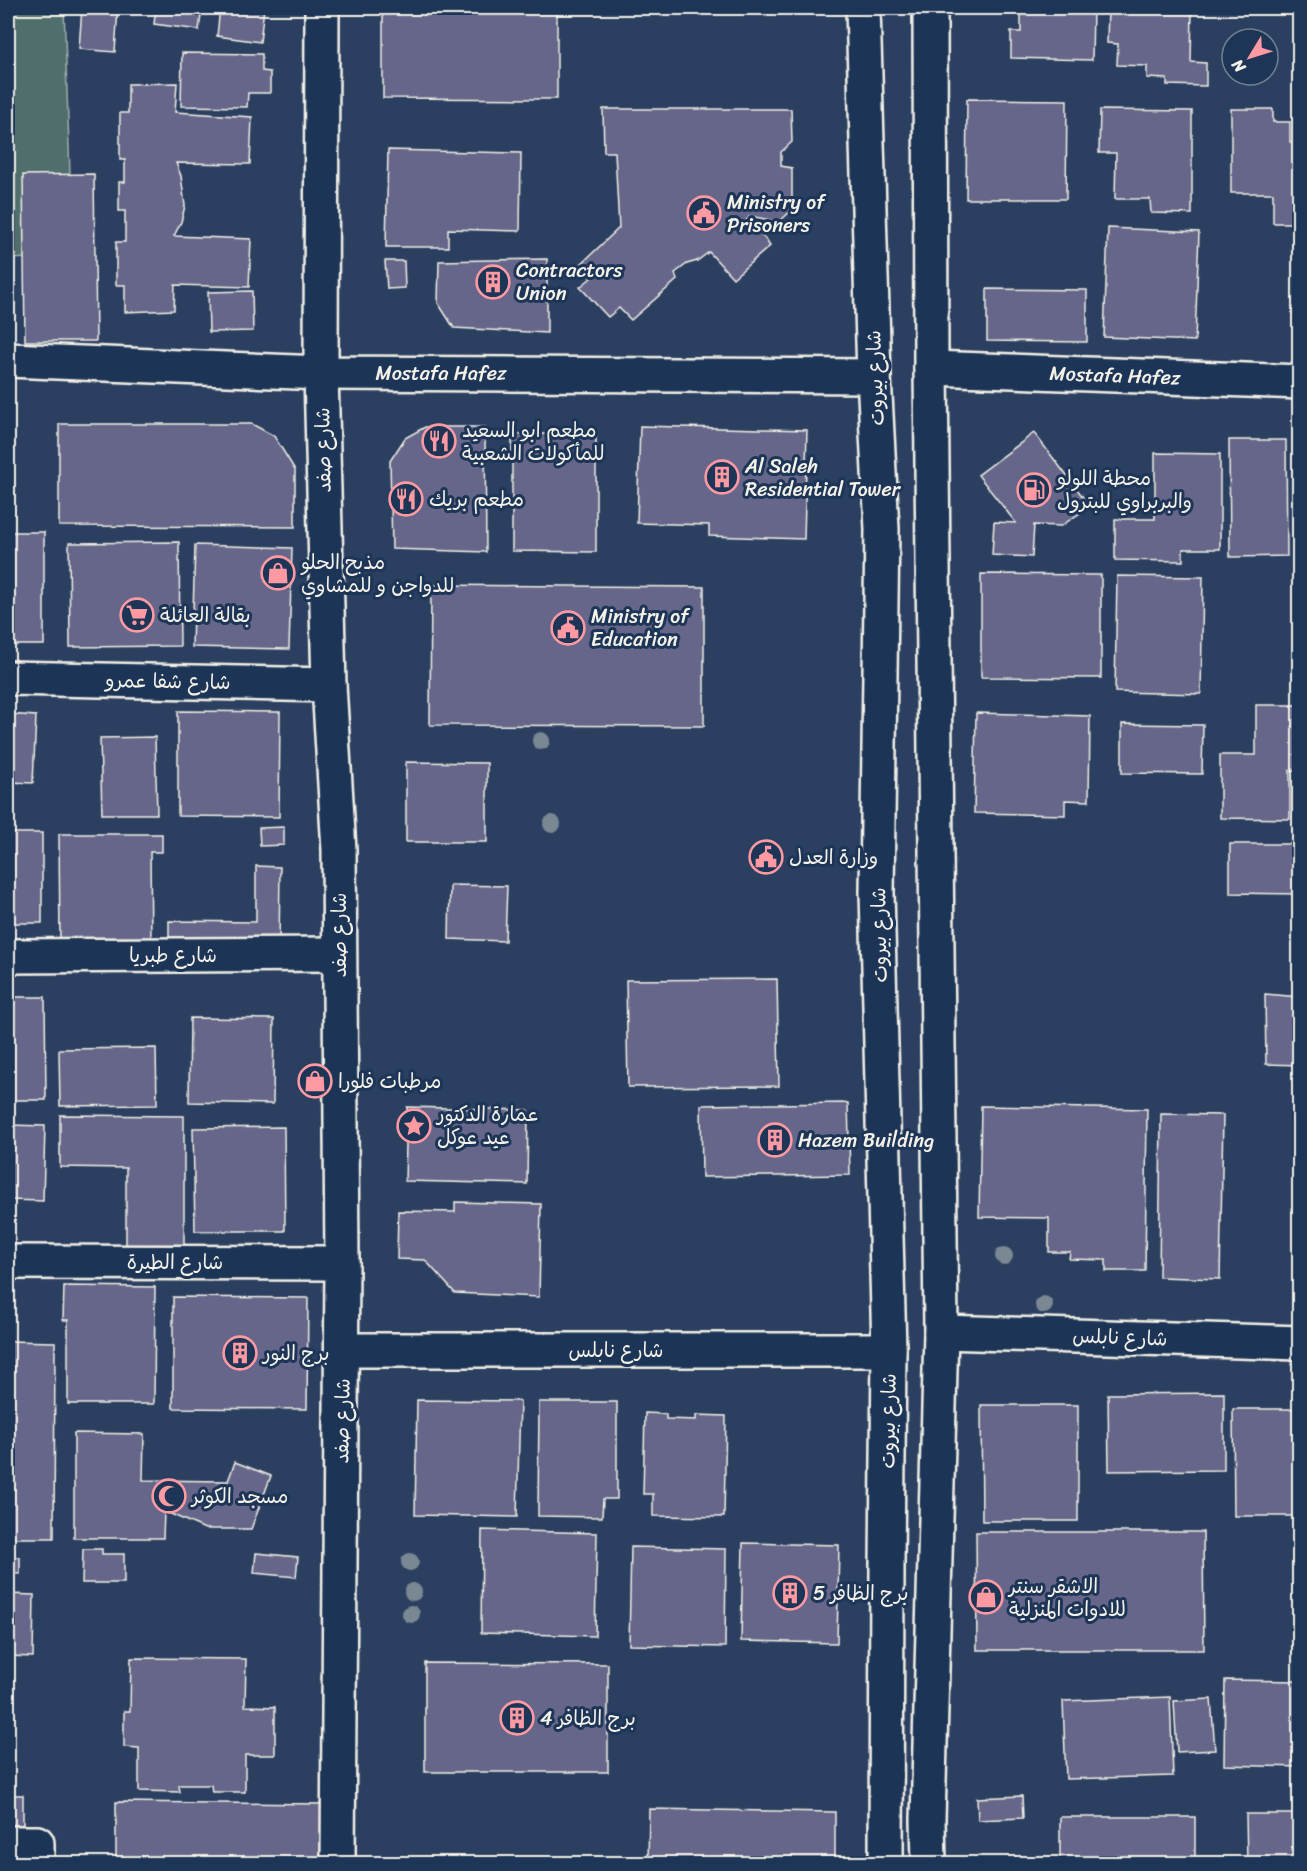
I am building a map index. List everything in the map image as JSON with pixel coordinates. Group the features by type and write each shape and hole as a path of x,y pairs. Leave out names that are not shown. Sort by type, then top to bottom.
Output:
{"street":[{"name":"شارع صفد","path":"322,8 321,373 329,684 339,850 343,1350 338,1863"},
{"name":"شارع بيروت","path":"863,8 874,376 882,529 878,892 889,1350 886,1863"},
{"path":"930,8 931,368 941,1332 928,1820 930,1863"},
{"name":"Mostafa Hafez","path":"8,360 321,373 874,376"},
{"name":"Mostafa Hafez","path":"931,368 1299,382"},
{"name":"شارع شفا عمرو","path":"8,678 329,684"},
{"name":"شارع طبريا","path":"8,956 339,954"},
{"name":"شارع الطيرة","path":"8,1262 342,1263"},
{"name":"شارع نابلس","path":"941,1332 1299,1343"},
{"name":"شارع نابلس","path":"343,1350 889,1350"},
{"path":"8,1843 37,1843 37,1863"}],"green space":[{"path":"64,9 73,256 8,259 8,11"}],"building":[{"path":"82,8 118,8 115,52 79,49"},
{"path":"156,8 202,8 199,30 154,24"},
{"path":"220,8 264,8 260,42 217,36"},
{"path":"383,8 557,8 557,99 383,98"},
{"path":"1021,8 1093,8 1092,60 1011,58 1011,32 1021,32"},
{"path":"1108,8 1192,8 1191,62 1206,63 1206,86 1167,85 1167,79 1147,78 1147,66 1117,65 1118,44 1107,43"},
{"path":"182,53 262,54 262,71 270,72 270,93 248,93 247,107 181,106"},
{"path":"177,83 175,112 252,117 250,164 176,163 181,176 185,206 174,236 251,239 249,287 175,285 174,310 125,312 125,285 116,285 116,242 125,242 125,211 119,211 119,182 125,182 125,160 120,160 120,113 128,113 128,84"},
{"path":"967,99 1067,100 1066,199 966,199"},
{"name":"Ministry of Prisoners","path":"603,109 791,109 792,142 781,152 781,166 792,168 792,210 779,222 750,216 745,222 753,233 761,233 770,246 733,278 709,252 675,273 677,280 631,320 619,308 608,317 580,287 591,278 579,266 619,228 615,152 604,152"},
{"path":"1231,109 1273,109 1273,122 1290,122 1290,142 1300,142 1300,223 1273,223 1273,193 1231,193"},
{"path":"1100,110 1192,111 1192,214 1151,213 1150,199 1115,199 1116,153 1099,153"},
{"path":"388,150 521,153 520,231 448,229 448,247 386,247"},
{"path":"94,174 96,341 25,341 23,175"},
{"path":"1108,228 1199,232 1195,341 1104,337"},
{"name":"Contractors Union","path":"547,259 547,333 454,328 438,303 439,261"},
{"path":"385,261 404,261 405,288 387,289"},
{"path":"8,271 13,271 13,311 8,311"},
{"path":"987,289 1087,290 1087,342 987,341"},
{"path":"252,291 253,331 209,332 208,292"},
{"path":"59,424 252,424 274,436 295,470 295,527 59,526"},
{"name":"Al Saleh Residential Tower","path":"640,426 807,430 804,539 709,536 709,525 637,523"},
{"path":"425,427 485,427 486,552 392,549 390,461 405,438"},
{"name":"محطة اللولو والبربراوي للبترول","path":"1034,433 1090,506 1061,526 1034,525 1032,557 992,555 994,522 1016,523 978,475"},
{"path":"512,434 596,434 596,552 512,551"},
{"path":"1229,440 1286,440 1287,556 1230,557"},
{"path":"1155,453 1220,454 1220,549 1183,549 1183,561 1115,560 1115,519 1155,519"},
{"path":"8,532 44,532 44,645 8,645"},
{"path":"179,542 180,646 70,647 69,543"},
{"path":"195,545 292,548 289,649 192,647"},
{"path":"981,574 1101,575 1101,678 981,677"},
{"path":"1117,576 1203,577 1201,694 1115,692"},
{"name":"Ministry of Education","path":"431,585 704,587 704,726 430,725"},
{"path":"1256,705 1300,705 1300,771 1290,770 1290,819 1220,818 1220,755 1256,755"},
{"path":"178,711 280,712 279,817 178,816"},
{"path":"976,713 1090,716 1089,801 1065,800 1065,815 974,813"},
{"path":"8,714 36,716 33,783 8,782"},
{"path":"1122,724 1203,725 1202,774 1122,773"},
{"path":"155,737 157,814 102,814 100,738"},
{"path":"406,762 487,763 487,842 406,842"},
{"path":"284,827 284,845 260,846 259,828"},
{"path":"8,833 42,833 42,923 8,923"},
{"path":"59,834 162,834 162,852 150,852 151,941 60,941"},
{"path":"1230,844 1300,844 1300,894 1230,893"},
{"path":"256,866 280,867 279,949 169,948 169,921 256,922"},
{"path":"450,885 507,886 505,941 449,939"},
{"path":"777,979 779,1086 628,1087 626,980"},
{"path":"1265,994 1300,997 1300,1065 1266,1064"},
{"path":"8,997 45,997 46,1100 8,1100"},
{"path":"190,1018 274,1019 273,1104 189,1102"},
{"path":"156,1048 157,1105 60,1106 59,1049"},
{"name":"Hazem Building","path":"848,1103 850,1175 702,1177 701,1105"},
{"path":"981,1106 1147,1109 1145,1271 1106,1271 1106,1260 1069,1259 1070,1252 1049,1252 1049,1218 979,1217"},
{"path":"407,1107 528,1110 527,1184 405,1181"},
{"path":"1161,1114 1223,1115 1220,1279 1159,1277"},
{"path":"60,1115 184,1116 184,1249 126,1249 126,1168 60,1167"},
{"path":"8,1125 45,1126 43,1201 8,1200"},
{"path":"284,1127 285,1231 195,1231 193,1128"},
{"path":"455,1202 541,1204 539,1297 455,1293 425,1260 397,1259 398,1211 455,1212"},
{"path":"64,1286 155,1287 154,1404 68,1404 68,1320 63,1320"},
{"name":"برج النور","path":"173,1297 308,1298 307,1409 173,1408"},
{"path":"8,1341 55,1342 54,1538 8,1538"},
{"path":"1224,1393 1224,1470 1109,1471 1108,1394"},
{"path":"417,1400 520,1401 517,1517 415,1515"},
{"path":"539,1402 617,1402 617,1499 603,1499 602,1517 538,1516"},
{"path":"981,1405 1078,1405 1078,1521 982,1521"},
{"path":"1233,1409 1300,1409 1300,1516 1234,1516"},
{"path":"645,1413 666,1414 666,1419 696,1420 696,1415 726,1416 724,1517 653,1516 653,1494 643,1494"},
{"name":"مسجد الكوثر","path":"74,1433 144,1434 143,1480 228,1481 235,1462 271,1476 251,1529 205,1529 164,1511 163,1538 74,1538"},
{"path":"482,1530 597,1533 595,1636 481,1633"},
{"path":"976,1532 1203,1532 1204,1650 977,1650"},
{"name":"برج الظافر 5","path":"743,1543 839,1545 837,1643 741,1641"},
{"path":"631,1547 726,1549 725,1647 629,1645"},
{"path":"83,1549 102,1549 102,1554 124,1554 124,1583 82,1583"},
{"path":"256,1553 298,1557 296,1577 254,1573"},
{"path":"8,1557 20,1557 20,1574 8,1573"},
{"path":"8,1594 34,1595 33,1657 8,1656"},
{"path":"131,1658 246,1659 245,1706 275,1707 275,1755 245,1755 245,1792 212,1792 211,1785 179,1785 180,1792 139,1791 139,1748 124,1747 124,1711 130,1711"},
{"name":"برج الظافر 4","path":"425,1663 608,1664 608,1772 425,1772"},
{"path":"1225,1680 1300,1681 1300,1767 1224,1765"},
{"path":"1170,1697 1173,1776 1066,1779 1063,1701"},
{"path":"1211,1699 1215,1750 1177,1752 1174,1701"},
{"path":"8,1795 23,1795 23,1826 8,1826"},
{"path":"1022,1796 1023,1818 978,1820 977,1798"},
{"path":"116,1802 321,1804 321,1864 116,1864"},
{"path":"649,1809 835,1812 835,1864 648,1864"},
{"path":"1246,1814 1300,1814 1300,1864 1247,1863"},
{"path":"1060,1817 1195,1817 1195,1864 1060,1864"}],"place":[{"name":"Ministry of Prisoners","path":"704,213"},
{"name":"Contractors Union","path":"493,282"},
{"name":"مطعم ابو السعيد للمأكولات الشعبية","path":"439,441"},
{"name":"Al Saleh Residential Tower","path":"722,477"},
{"name":"محطة اللولو والبربراوي للبترول","path":"1034,490"},
{"name":"مطعم بريك","path":"406,499"},
{"name":"مذبح الحلو للدواجن و للمشاوي","path":"278,573"},
{"name":"بقالة العائلة","path":"137,615"},
{"name":"Ministry of Education","path":"568,628"},
{"name":"وزارة العدل","path":"766,857"},
{"name":"مرطبات فلورا","path":"315,1081"},
{"name":"عمارة الدكتور عيد عوكل","path":"414,1126"},
{"name":"Hazem Building","path":"775,1140"},
{"name":"برج النور","path":"240,1353"},
{"name":"مسجد الكوثر","path":"169,1496"},
{"name":"برج الظافر 5","path":"790,1593"},
{"name":"الاشقر سنتر للادوات المنزلية","path":"986,1597"},
{"name":"برج الظافر 4","path":"517,1718"}]}
